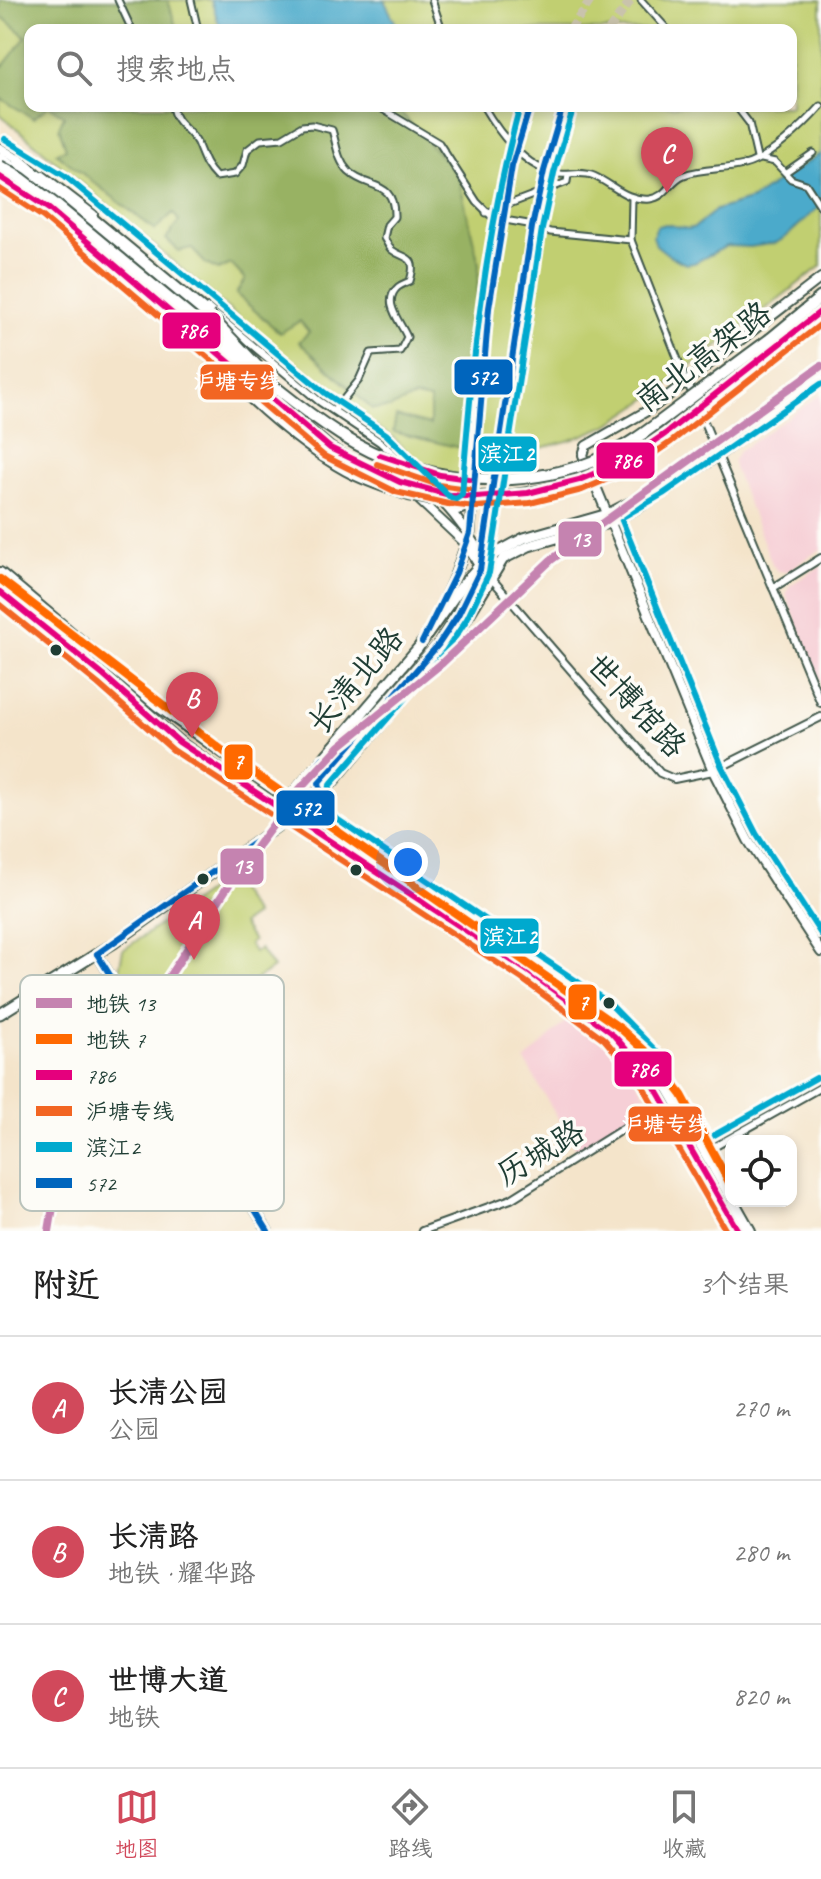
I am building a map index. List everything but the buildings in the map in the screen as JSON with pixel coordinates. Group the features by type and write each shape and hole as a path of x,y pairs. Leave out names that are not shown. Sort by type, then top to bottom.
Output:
{"main road":[{"path":"19,160 209,315 234,339 274,387"},
{"name":"南北高架路","path":"0,166 55,204 274,387 343,437 375,454 452,477 514,479 554,473 597,460 638,438 821,297"},
{"name":"南北高架路","path":"0,180 49,209 330,448 368,469 424,490 484,495 545,490 627,460 821,311"},
{"path":"36,181 56,191"},
{"path":"192,338 237,384 324,456 367,480 430,499 484,495"},
{"name":"长清北路","path":"715,452 821,372"},
{"name":"长清北路","path":"296,821 320,789 327,789 456,636 503,559 521,549 610,518 821,380"},
{"path":"430,629 470,533 475,453"},
{"name":"长清北路","path":"279,810 418,648 481,563 524,538 610,518"},
{"path":"0,573 158,706 289,799 603,1011 648,1057 738,1231"},
{"path":"0,592 104,676 179,742 596,1019 624,1046 669,1100 725,1187"},
{"path":"320,789 319,782 438,645 467,597"},
{"path":"279,810 282,823"},
{"path":"63,975 282,823 296,821"},
{"path":"0,1014 20,1002"},
{"path":"736,1207 750,1231"}],"street":[{"path":"118,0 129,24"},
{"path":"191,0 197,24"},
{"path":"432,0 440,24"},
{"path":"641,0 663,24"},
{"path":"487,112 497,128 525,157 553,173 591,175 632,198 653,199 688,174 745,165 803,126 821,106"},
{"path":"174,112 178,124 196,141 200,157 216,177 235,174 243,165 247,150 260,140 282,138 302,126 312,125 332,130 338,158 348,172 382,186 389,195 394,217 387,225 384,238 392,250 405,254 412,262 410,281 397,288 391,300 393,312 407,337 400,351 371,353 359,380 334,411"},
{"path":"390,112 439,143 486,213 499,221 528,224 550,232 631,240"},
{"path":"741,112 749,123 757,158"},
{"path":"0,148 59,184 319,401 380,442 470,533 481,563"},
{"path":"786,172 813,153"},
{"path":"0,157 36,181 303,405 416,476"},
{"path":"757,158 775,162 795,182 806,184 821,207"},
{"path":"486,213 567,182 568,175"},
{"path":"0,180 33,202 288,419 406,489 435,512 466,544 491,578"},
{"path":"632,198 631,240 715,452 821,703"},
{"path":"821,278 686,378 635,420 586,446 583,455 713,771 748,840 821,952"},
{"path":"445,506 463,509 472,499"},
{"path":"773,588 821,558"},
{"name":"世博馆路","path":"491,578 660,773 674,779 713,771 821,717"},
{"path":"97,954 110,975"},
{"path":"705,1152 821,1087"},
{"name":"历城路","path":"422,1231 511,1199 669,1100"},
{"path":"256,1211 268,1231"}],"shaded area":[{"path":"821,394 821,549 786,572 778,571 773,566 734,468 734,460 737,453"},
{"path":"821,566 821,683 786,595 790,585"},
{"path":"571,1016 610,1046 631,1071 652,1105 577,1152 525,1061"}],"green space":[{"path":"0,0 821,0 821,266 655,394 608,425 571,440 495,460 481,454 465,454 460,500 455,503 394,438 336,401 0,114"},
{"path":"0,0 168,0 175,24 24,24 24,35 0,15"},
{"path":"24,40 24,112 41,112 33,118 0,98 0,65 3,66"},
{"path":"58,112 400,112 458,175 479,264 469,450 393,432 396,416 430,425 430,400 415,397 390,408 372,409 299,342 309,332 300,321 280,333 236,294 245,279 231,264 218,270 206,264 191,248 179,251 166,239 179,221 173,213 155,230 56,153 66,149 59,127 64,116"},
{"path":"229,877 255,915 242,924 253,941 249,944 254,952 260,949 273,968 263,975 118,975 123,950"}],"water":[{"path":"211,0 384,0 396,24 219,24"},
{"path":"821,153 821,205 776,243 750,247 727,246 686,264 656,245 653,236 657,226 695,227 716,210 752,199"}],"tunnel":[{"path":"574,24 591,0"},
{"path":"613,24 631,0"},
{"path":"475,453 489,308 512,166 528,112"},
{"path":"467,597 480,570 532,227 561,112"}],"metro line":[{"name":"13","path":"170,975 232,880 299,790 340,746 441,664 551,560 821,366"},
{"name":"7","path":"0,579 227,754 620,1028 654,1059 682,1095 725,1175"},
{"name":"13","path":"49,1231 52,1211"}],"transit line":[{"name":"滨江2","path":"5,139 65,176 325,393 386,434 451,498 456,499 462,495 470,397 489,251 518,112"},
{"name":"572","path":"422,642 456,573 470,533 489,308 512,166 528,112"},
{"name":"572","path":"97,954 282,823 296,821 320,789 319,782 438,645 458,615 480,570 532,227 561,112"},
{"name":"滨江2","path":"572,112 542,229 489,573 467,619 446,651 330,785 329,794 319,807 609,1003 656,1051 709,1138 816,1078"},
{"name":"786","path":"0,177 49,209 330,448 400,482 450,495 476,497 528,493 579,480 627,460 665,434 821,311"},
{"name":"沪塘专线","path":"0,189 43,217 324,456 396,492 448,504 476,507 530,503 582,490 631,469 671,442 821,324"},
{"name":"滨江2","path":"821,384 663,494 621,518 722,767 757,835 821,934"},
{"name":"786","path":"380,455 440,475 469,479"},
{"name":"沪塘专线","path":"377,464 438,485 468,489"},
{"name":"786","path":"0,592 104,676 179,742 528,971 611,1032 648,1075 738,1231"},
{"name":"沪塘专线","path":"0,605 98,684 173,750 522,979 604,1039 640,1081 726,1231"},
{"name":"572","path":"282,823 279,810 323,758"},
{"name":"572","path":"97,954 110,975"},
{"name":"572","path":"256,1211 268,1231"}],"place":[{"name":"世博大道","path":"667,193"},
{"name":"长清路","path":"192,738"},
{"name":"长清公园","path":"194,960"}]}
